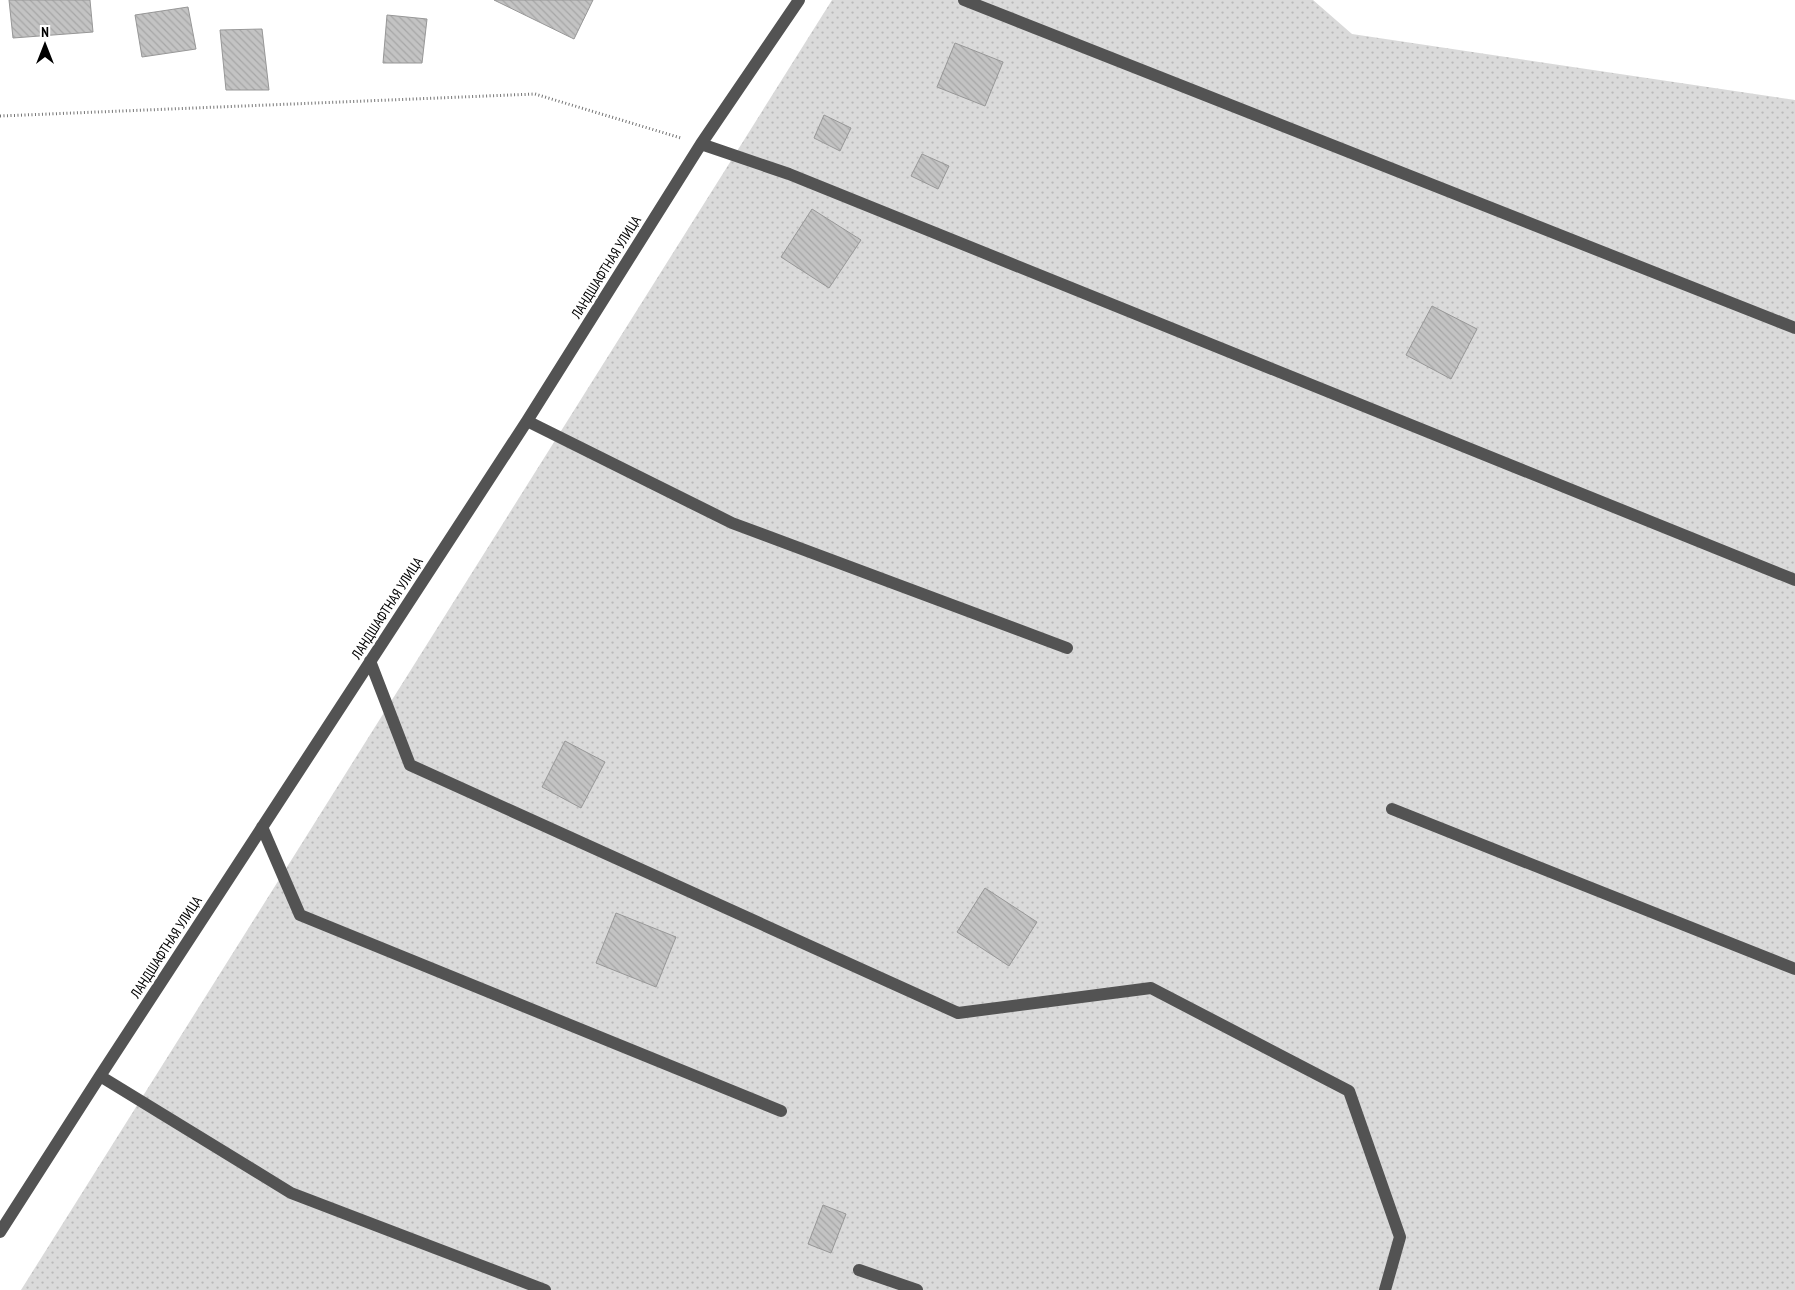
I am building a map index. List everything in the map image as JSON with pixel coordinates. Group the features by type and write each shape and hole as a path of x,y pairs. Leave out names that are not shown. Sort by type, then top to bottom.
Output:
{"street":[{"name":"ЛАНДШАФТНАЯ УЛИЦА","path":"0,1232 527,421 701,144 799,0"},
{"path":"964,0 1795,328"},
{"path":"701,144 789,174 1795,580"},
{"path":"527,421 732,523 1067,648"},
{"path":"370,661 410,765 958,1013 1151,988 1349,1091 1400,1237 1385,1290"},
{"path":"1392,809 1795,969"},
{"path":"262,827 300,915 781,1111"},
{"path":"100,1076 291,1193 545,1290"},
{"path":"859,1270 917,1290"}],"path":[{"path":"0,116 535,94 701,144"}],"shaded area":[{"path":"832,0 1313,0 1352,34 1795,100 1795,1290 21,1290"}],"building":[{"path":"9,0 90,0 93,32 13,38"},
{"path":"494,0 593,0 574,39"},
{"path":"188,7 196,49 142,57 135,15"},
{"path":"387,15 427,19 422,63 383,63"},
{"path":"262,29 269,90 226,90 220,30"},
{"path":"955,43 1003,62 985,106 937,87"},
{"path":"824,115 851,128 840,151 814,138"},
{"path":"922,154 949,166 938,189 911,176"},
{"path":"812,209 861,240 829,288 781,257"},
{"path":"1432,306 1477,329 1451,379 1406,355"},
{"path":"565,741 605,762 581,808 542,787"},
{"path":"985,888 1037,922 1009,966 957,932"},
{"path":"616,913 676,937 656,987 596,963"},
{"path":"823,1205 846,1214 831,1253 808,1244"}]}
